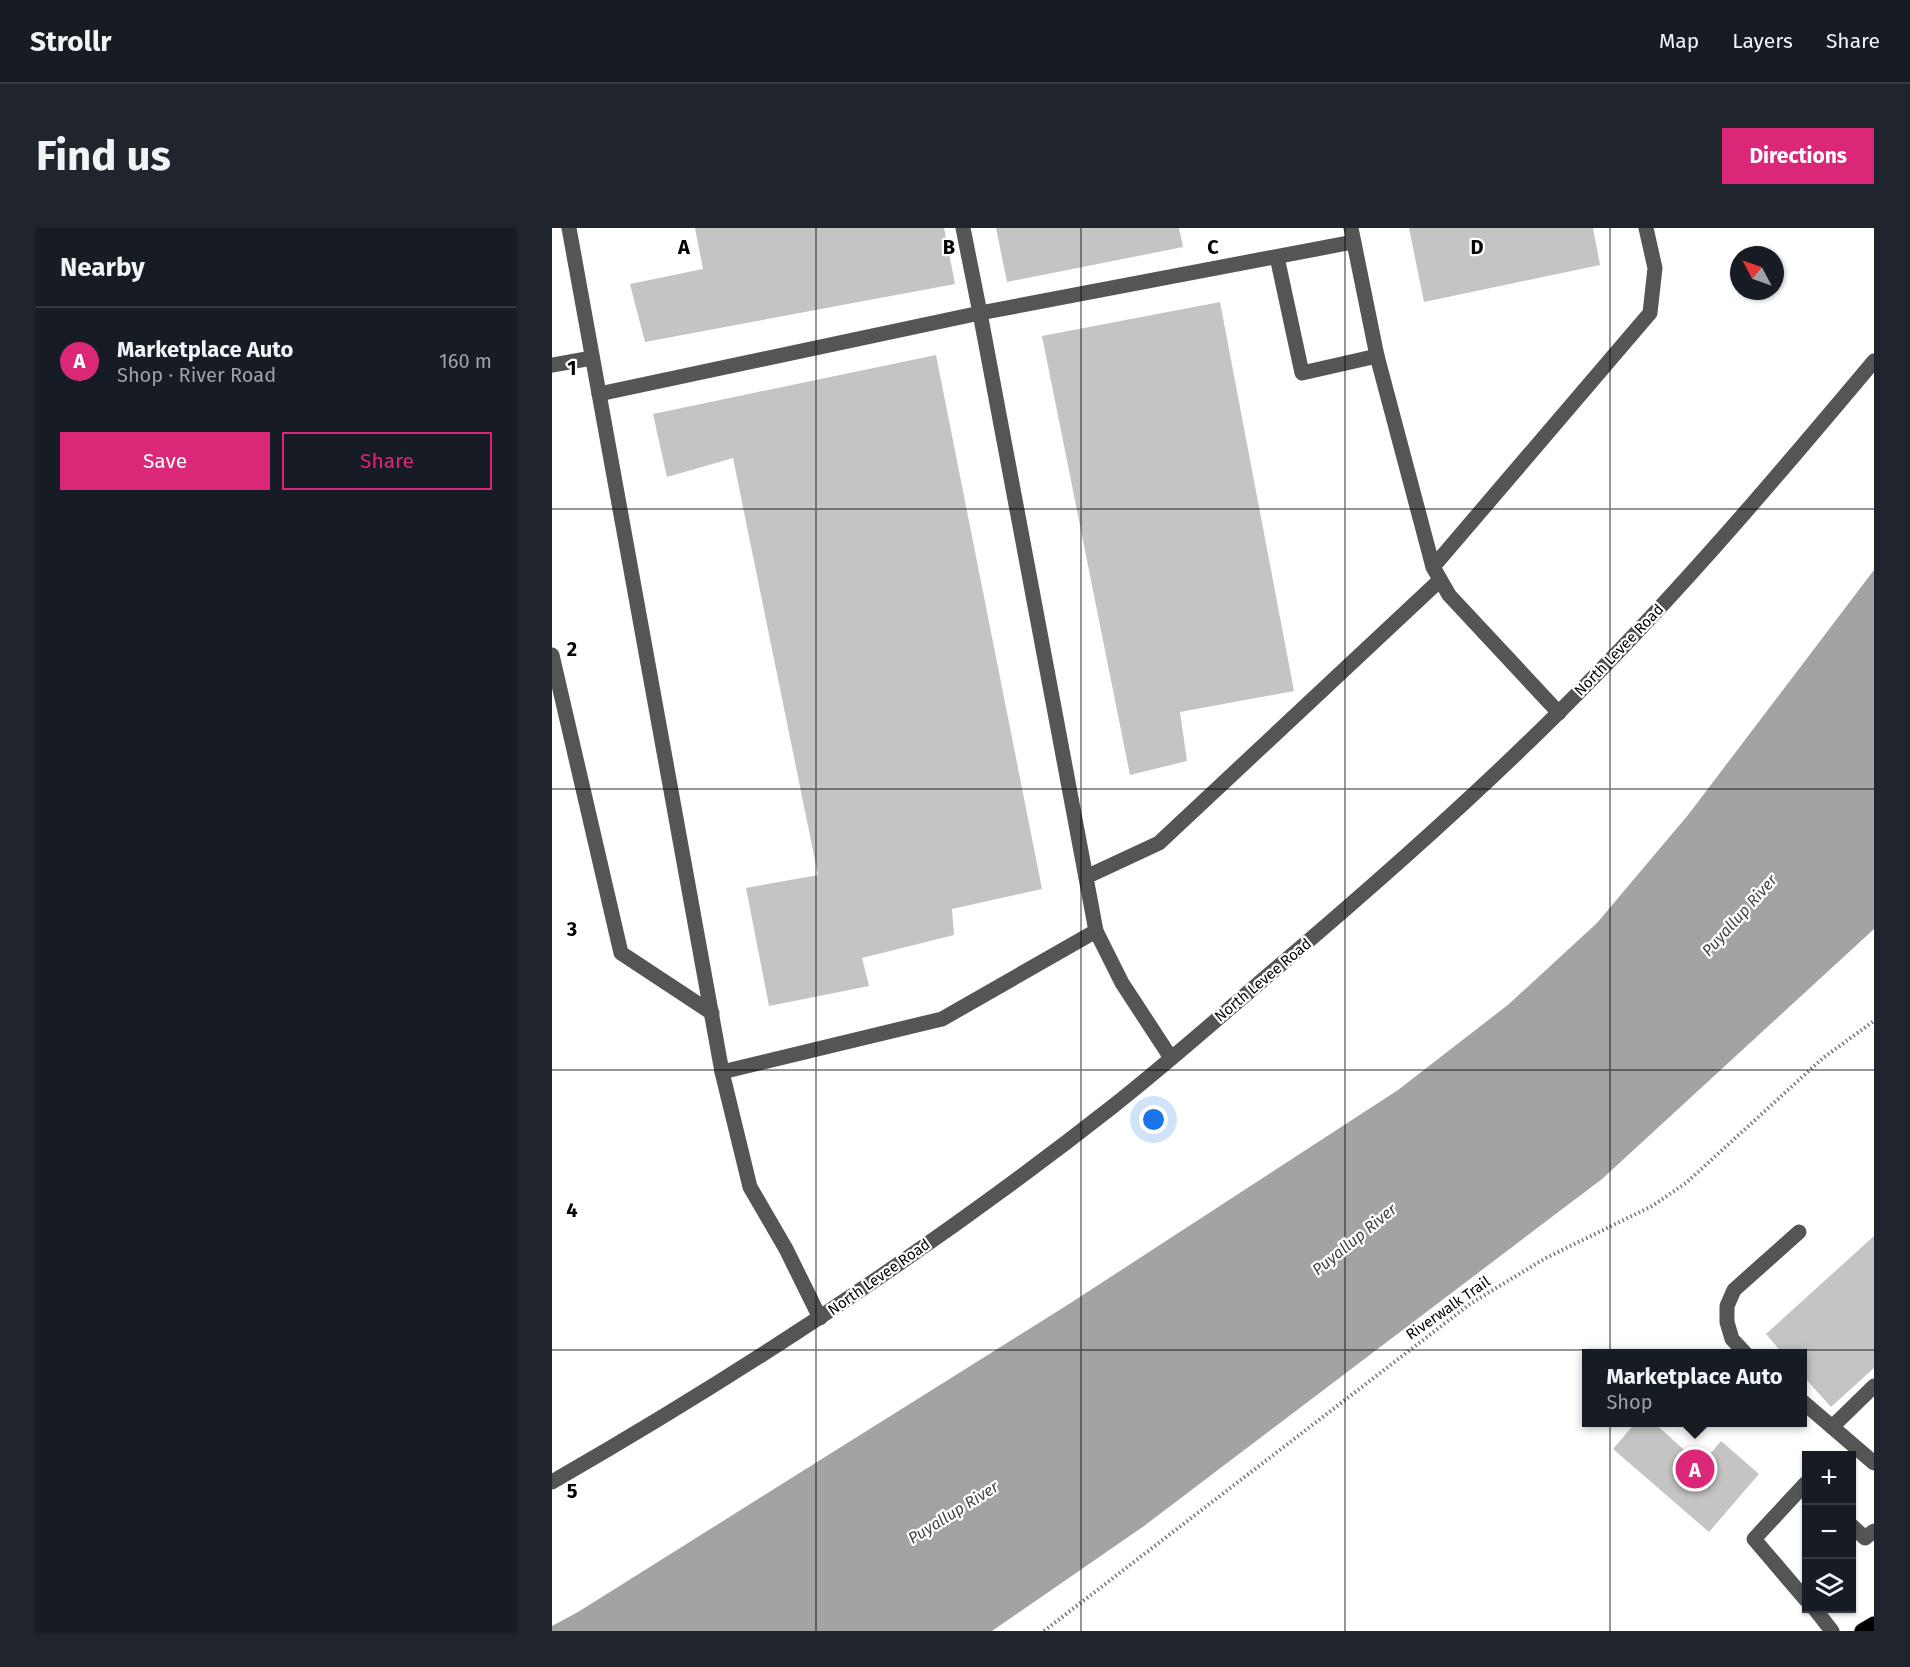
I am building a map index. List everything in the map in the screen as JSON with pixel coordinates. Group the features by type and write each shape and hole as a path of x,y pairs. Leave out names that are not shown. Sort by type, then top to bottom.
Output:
{"main road":[{"path":"1862,1631 1874,1624"}],"street":[{"path":"568,228 722,1072 750,1187 786,1249 820,1318"},
{"path":"963,228 1096,931 1122,983 1171,1058"},
{"path":"1086,877 1159,843 1437,573 1650,313 1655,268 1647,229"},
{"path":"599,394 980,313 1277,257 1352,235 1377,356 1437,573 1449,595 1559,713"},
{"path":"1277,257 1302,373 1377,356"},
{"path":"552,364 592,358"},
{"name":"North Levee Road","path":"552,1482 657,1422 820,1318 946,1231 1112,1107 1171,1058 1368,890 1559,713 1652,617 1740,521 1874,361"},
{"path":"552,655 621,953 712,1013"},
{"path":"722,1072 942,1019 1096,931"},
{"path":"1742,1349 1732,1339 1727,1322 1727,1306 1734,1290 1799,1232"},
{"path":"1832,1427 1874,1386"},
{"path":"1807,1405 1874,1463"},
{"path":"1802,1487 1754,1539 1802,1595"},
{"path":"1856,1530 1865,1538 1874,1531"},
{"path":"1818,1613 1832,1631"}],"path":[{"name":"Riverwalk Trail","path":"1044,1631 1470,1304 1544,1259 1652,1206 1686,1183 1823,1058 1874,1021"}],"water":[{"name":"Puyallup River","path":"1874,570 1874,929 1602,1179 1144,1526 992,1631 552,1631 552,1626 578,1612 1069,1304 1398,1090 1509,1004 1597,923 1688,815"}],"building":[{"path":"695,228 944,228 955,284 645,342 630,284 703,269"},
{"path":"996,228 1179,228 1183,247 1007,282"},
{"path":"1409,228 1593,228 1600,265 1424,302"},
{"path":"1220,302 1294,691 1180,712 1187,761 1130,775 1042,336"},
{"path":"936,355 1042,889 952,909 954,935 862,958 869,986 769,1006 746,888 818,875 733,458 667,477 653,414"},
{"path":"1874,1236 1874,1368 1831,1407 1807,1380 1807,1349 1779,1349 1766,1334"},
{"path":"1632,1427 1659,1427 1701,1465 1721,1441 1759,1474 1709,1532 1613,1449"}],"place":[{"name":"Marketplace Auto","path":"1695,1469"}]}
